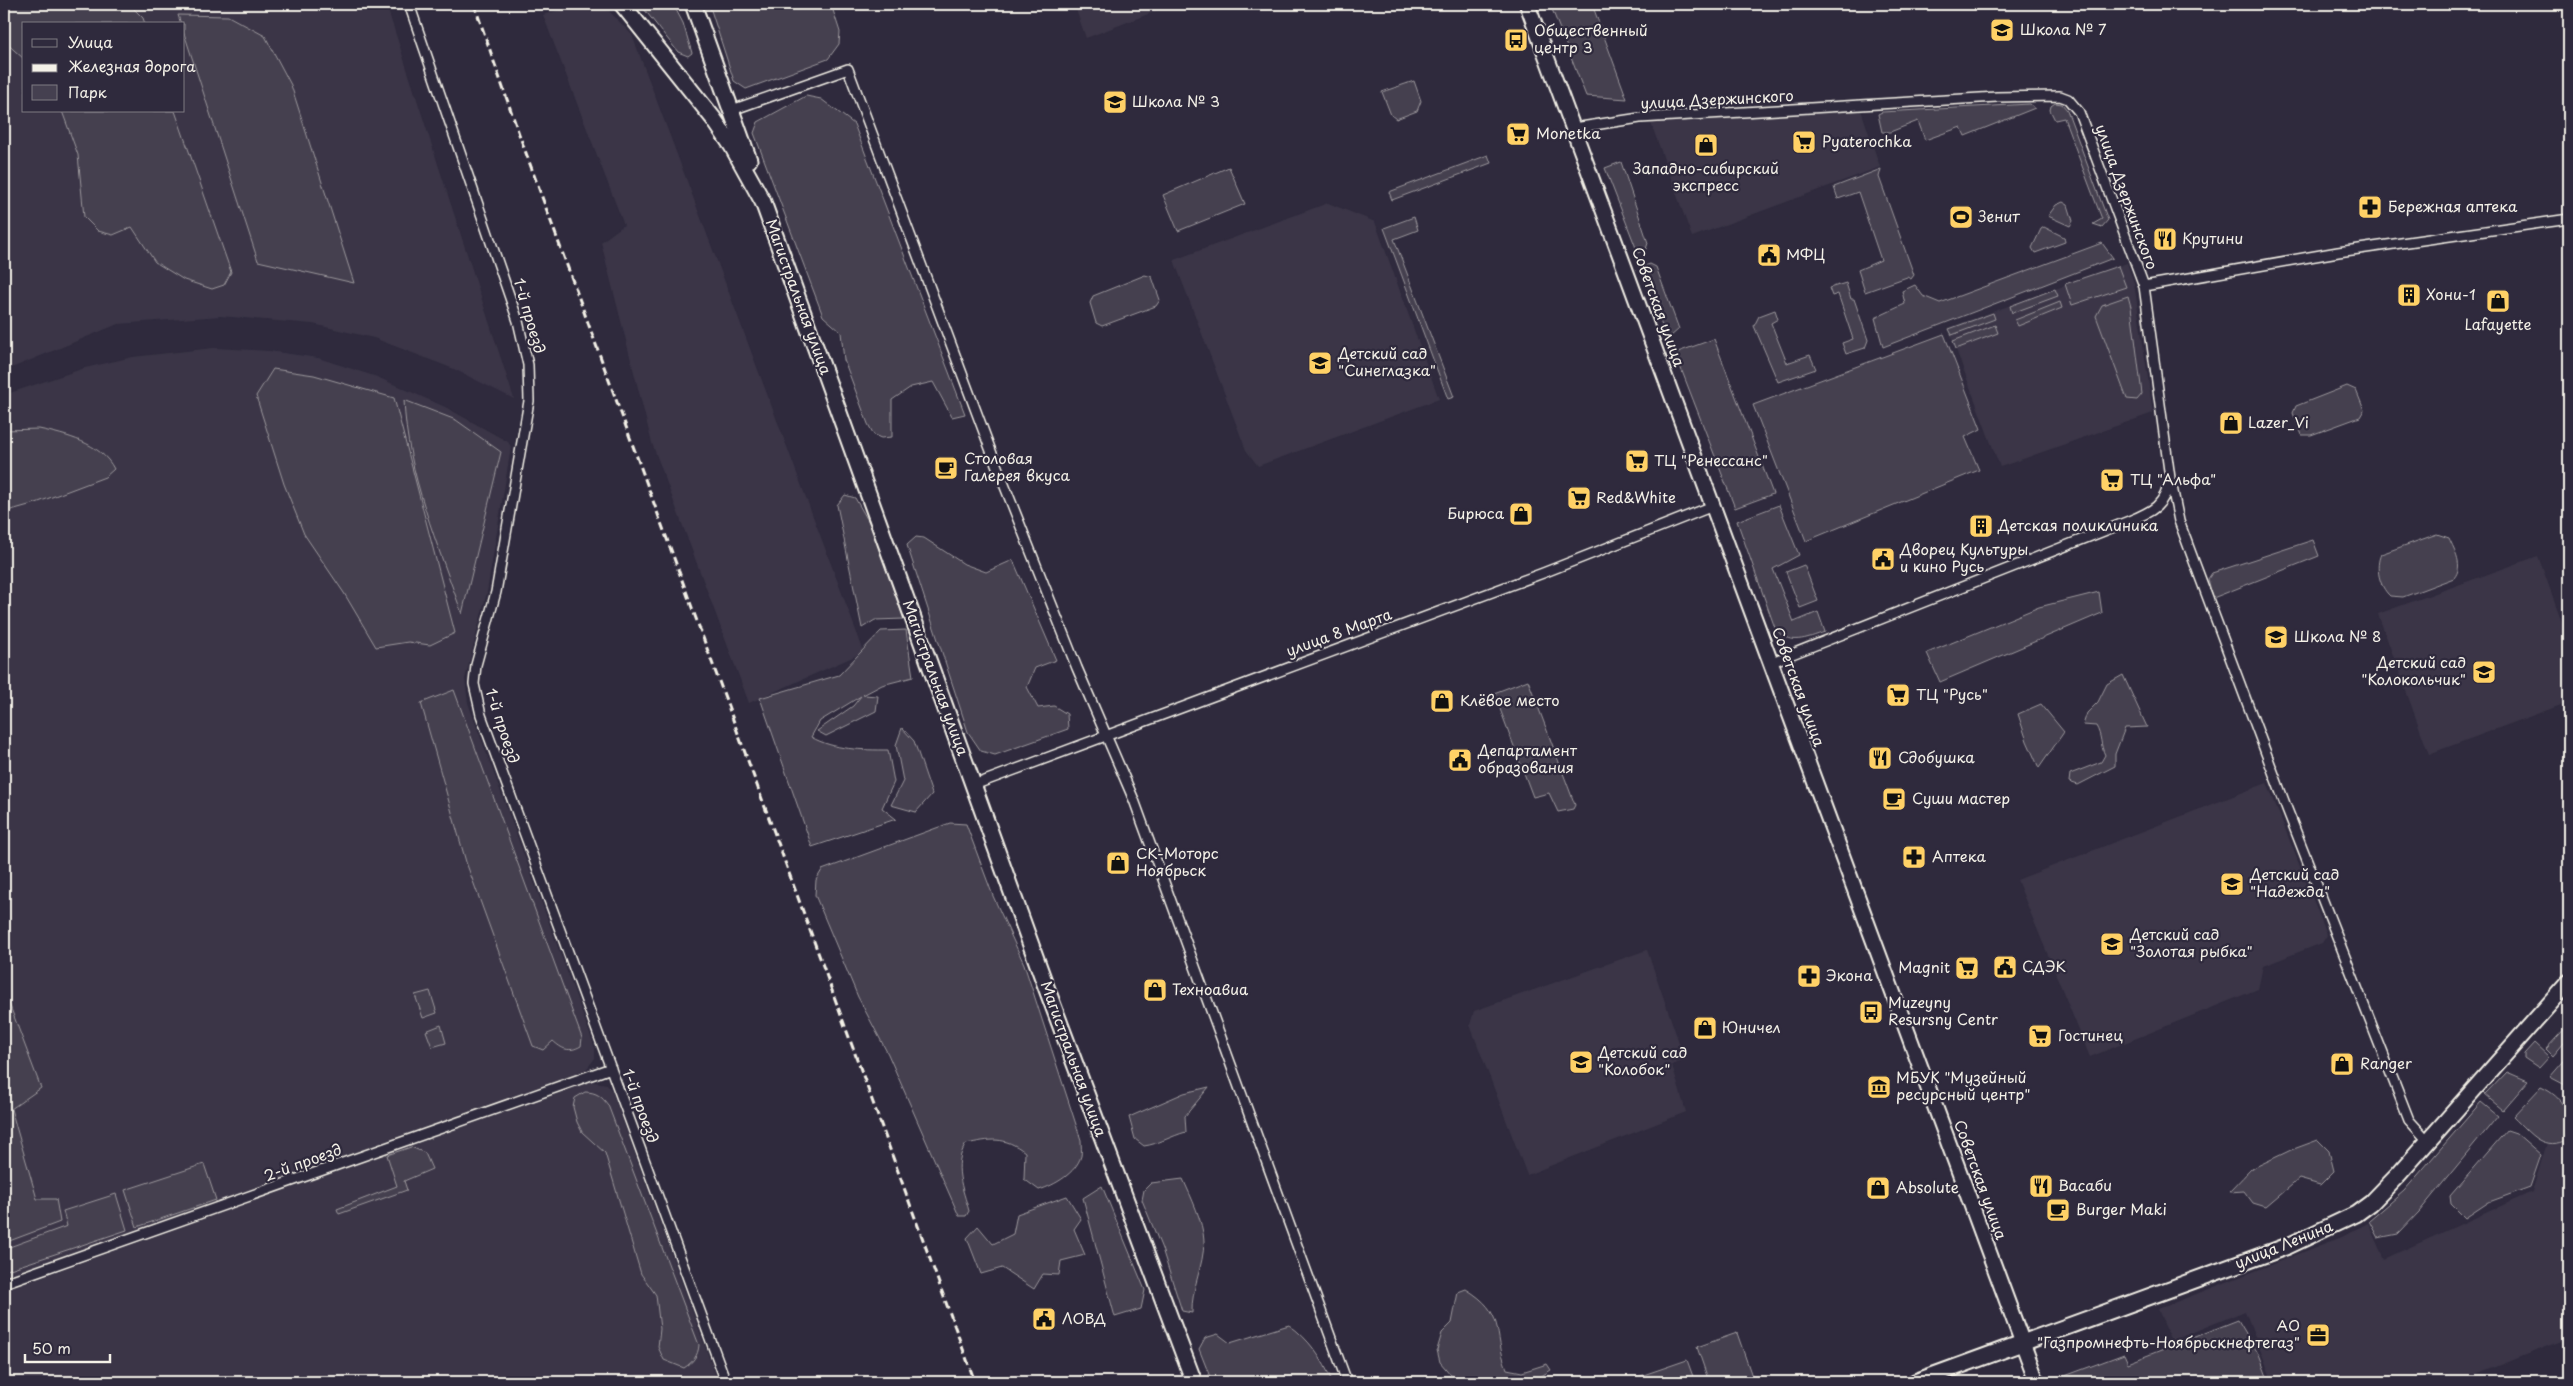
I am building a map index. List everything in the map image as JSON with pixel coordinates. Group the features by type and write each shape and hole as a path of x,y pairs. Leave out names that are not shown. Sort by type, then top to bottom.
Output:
{"main road":[{"name":"Магистральная улица","path":"622,4 713,118 732,146 763,202 974,785 1194,1382"},
{"path":"693,4 763,202"},
{"name":"Советская улица","path":"1528,4 2038,1382"},
{"name":"улица Ленина","path":"1915,1382 2288,1246 2337,1224 2371,1203 2569,982"}],"street":[{"name":"1-й проезд","path":"409,4 518,321 528,365 528,414 496,592 476,664 474,684 477,698 481,715 726,1382"},
{"path":"732,110 848,68 994,459 1105,735 1134,800 1347,1382"},
{"name":"улица Дзержинского","path":"1574,128 1640,118 1997,97 2060,96 2068,99 2079,112 2144,286 2338,252 2569,218"},
{"path":"2144,286 2170,478 2180,521 2194,564 2338,941 2409,1120 2428,1141"},
{"path":"1772,662 2148,513 2160,504 2168,493 2170,478"},
{"name":"улица 8 Марта","path":"974,785 1543,573 1714,506"},
{"name":"2-й проезд","path":"4,1283 611,1068"}],"shaded area":[{"path":"4,4 386,4 514,399 454,369 374,338 313,324 220,316 118,324 4,371"},
{"path":"580,4 593,4 609,11 632,35 864,652 749,703 652,443 601,242 624,225 543,15"},
{"path":"1074,4 1174,4 1086,38"},
{"path":"1861,110 1880,167 1692,237 1651,123"},
{"name":"Детский сад \"Синеглазка\"","path":"1328,203 1375,222 1439,399 1258,466 1246,450 1174,260"},
{"path":"2127,263 2134,283 2153,413 2000,467 1948,328"},
{"path":"214,348 269,351 318,358 377,377 445,407 508,442 511,447 487,592 465,679 468,703 595,1048 595,1058 585,1071 276,1183 4,1278 4,395 85,368 133,357"},
{"name":"Детский сад \"Колокольчик\"","path":"2538,556 2569,641 2569,702 2429,754 2378,614"},
{"path":"2267,783 2327,935 2322,943 2263,966 2258,989 2090,1057 2017,880"},
{"name":"Детский сад \"Колобок\"","path":"1647,950 1685,1060 1672,1065 1686,1112 1527,1175 1470,1025 1474,1011"},
{"path":"589,1081 606,1084 612,1091 718,1382 4,1382 4,1290"},
{"path":"2569,1097 2569,1338 2458,1382 2273,1382 2245,1311 2171,1341 2158,1309 2342,1237 2368,1223 2384,1259 2532,1192 2560,1101"}],"green space":[{"path":"4,4 129,4 143,18 144,22 22,22 22,57 4,41"},
{"path":"640,4 673,4 683,23 692,53 688,56 678,52"},
{"path":"709,4 831,4 840,32 839,44 828,59 746,89 734,81"},
{"path":"1550,4 1592,4 1627,99 1586,96"},
{"path":"178,15 228,16 265,36 291,85 354,283 258,261 185,36 185,22 180,22"},
{"path":"1414,81 1421,101 1417,111 1396,119 1391,115 1382,92"},
{"path":"806,96 821,99 854,124 965,414 952,417 933,382 911,387 892,400 892,437 881,438 874,435 868,424 844,360 841,332 823,316 754,133 758,122"},
{"path":"2055,103 2062,104 2067,110 2108,220 2102,227 2093,224 2102,219 2064,118 2055,120 2050,110 2051,106"},
{"path":"2030,104 2035,108 1965,136 1961,127 1925,140 1918,121 1890,132 1882,132 1878,114 1882,112"},
{"path":"62,112 175,112 231,272 224,285 212,289 184,280 155,262 132,227 113,235 98,231 84,217 78,155"},
{"path":"1488,155 1491,163 1392,200 1389,192"},
{"path":"1621,162 1648,243 1646,249 1638,253 1605,168"},
{"path":"1229,167 1245,204 1178,231 1163,195"},
{"path":"1881,169 1879,177 1914,275 1911,279 1907,277 1865,292 1858,270 1881,260 1858,192 1838,199 1834,187"},
{"path":"2063,202 2068,205 2073,221 2070,226 2048,216 2056,205"},
{"path":"1414,217 1418,230 1394,239 1454,397 1448,399 1384,228"},
{"path":"2044,227 2064,237 2065,242 2035,253 2032,248 2041,229"},
{"path":"2102,243 2113,258 1883,347 1875,318 1905,304 1902,291 1915,285 1923,296 1940,303"},
{"path":"1650,264 1656,267 1679,329 1670,337 1665,335 1643,271 1645,266"},
{"path":"2118,266 2126,287 2072,305 2065,284"},
{"path":"1145,275 1152,277 1160,300 1156,306 1102,326 1096,323 1090,303 1093,296"},
{"path":"1846,283 1851,299 1854,299 1868,340 1865,348 1846,354 1842,343 1853,339 1838,294 1832,296 1829,288"},
{"path":"2055,289 2058,296 2012,313 2010,306"},
{"path":"2128,296 2142,394 2137,400 2127,399 2096,316 2102,305"},
{"path":"2060,302 2062,308 2018,326 2015,320"},
{"path":"1775,310 1778,319 1771,323 1787,363 1810,355 1816,369 1778,382 1754,326 1759,316"},
{"path":"1993,313 1995,319 1952,335 1949,329"},
{"path":"1995,325 1998,333 1956,349 1953,341"},
{"path":"1944,334 1981,429 1965,437 1979,470 1806,541 1753,405"},
{"path":"1714,339 1773,494 1735,508 1675,353"},
{"path":"273,369 314,375 394,398 455,633 430,645 408,642 376,647 344,593 304,534 284,484 256,396"},
{"path":"2347,386 2356,390 2364,410 2360,417 2311,435 2302,435 2293,413 2296,406"},
{"path":"404,400 456,420 501,452 462,614 417,482 406,428"},
{"path":"39,429 71,437 92,446 108,460 114,469 105,477 36,503 4,512 4,430"},
{"path":"845,495 855,498 870,524 904,619 875,620 862,628 837,505"},
{"path":"1779,505 1799,555 1773,569 1794,622 1818,612 1825,632 1805,638 1792,639 1786,637 1775,628 1737,521"},
{"path":"2437,534 2449,538 2456,553 2458,569 2454,578 2403,597 2390,596 2383,587 2379,576 2378,565 2381,554"},
{"path":"916,537 924,538 964,564 986,572 1013,560 1056,660 1035,668 1027,687 1038,708 1054,706 1067,714 1068,729 995,755 981,751 968,732 907,545"},
{"path":"2313,540 2319,556 2213,598 2208,579 2212,573"},
{"path":"1804,565 1818,601 1800,608 1786,572"},
{"path":"2099,592 2102,613 1940,682 1927,653 2039,607"},
{"path":"906,630 913,677 882,685 863,695 878,696 876,711 826,736 817,731 853,706 861,696 820,721 811,737 839,747 888,750 894,782 882,808 896,819 812,847 760,698 839,675 881,631"},
{"path":"2123,675 2147,727 2125,728 2115,754 2115,766 2078,785 2069,782 2070,774 2101,762 2105,755 2096,726 2083,725 2087,713 2098,702 2107,684"},
{"path":"1528,680 1575,805 1573,809 1558,812 1549,793 1533,797 1494,693"},
{"path":"454,690 582,1038 581,1046 577,1048 569,1050 553,1041 543,1050 533,1046 466,862 421,703"},
{"path":"2041,704 2064,732 2039,768 2018,714"},
{"path":"902,728 914,741 932,794 916,812 891,805 903,781 896,745"},
{"path":"950,823 966,824 993,896 1024,964 1081,1140 1081,1156 1075,1168 1058,1182 1039,1190 1024,1179 1025,1152 1010,1143 997,1140 966,1144 962,1152 959,1169 969,1211 966,1216 959,1216 888,1054 858,997 815,895 816,880 822,870"},
{"path":"4,990 41,1088 11,1109 37,1199 56,1199 60,1222 4,1243"},
{"path":"430,991 437,1013 423,1018 415,995"},
{"path":"2569,1024 2569,1037 2553,1056 2546,1049"},
{"path":"441,1025 446,1043 432,1047 426,1031"},
{"path":"2534,1043 2549,1057 2539,1068 2524,1058 2524,1054"},
{"path":"2569,1055 2569,1087 2550,1077"},
{"path":"2507,1072 2528,1081 2503,1110 2485,1095"},
{"path":"1209,1087 1185,1116 1186,1132 1155,1144 1144,1146 1135,1139 1129,1117 1184,1093"},
{"path":"2541,1087 2556,1096 2564,1107 2568,1121 2569,1139 2560,1143 2552,1144 2538,1140 2513,1117"},
{"path":"585,1092 599,1096 608,1105 699,1345 698,1352 684,1368 664,1360 658,1347 660,1329 656,1295 641,1274 605,1153 582,1132 577,1122 573,1107 575,1098"},
{"path":"2481,1102 2498,1116 2419,1212 2398,1234 2378,1238 2369,1221 2404,1191"},
{"path":"2507,1130 2516,1133 2541,1155 2530,1187 2489,1202 2465,1218 2451,1204 2450,1196"},
{"path":"2318,1140 2329,1151 2334,1171 2320,1185 2299,1179 2266,1207 2253,1203 2244,1191 2229,1192 2251,1169 2291,1150"},
{"path":"411,1147 425,1153 432,1169 404,1181 407,1190 339,1214 337,1209 397,1186 387,1155"},
{"path":"204,1164 216,1200 137,1227 125,1190"},
{"path":"1183,1179 1199,1217 1204,1241 1202,1259 1193,1295 1192,1313 1182,1311 1162,1249 1142,1200 1144,1190 1151,1183"},
{"path":"1102,1186 1145,1290 1141,1309 1115,1317 1083,1198"},
{"path":"116,1194 127,1230 4,1271 4,1249 67,1226 63,1211"},
{"path":"1067,1196 1081,1219 1074,1229 1085,1255 1061,1261 1059,1275 1043,1274 1034,1289 1002,1268 981,1274 967,1238 978,1226 993,1244 1013,1234 1017,1214"},
{"path":"1466,1289 1479,1298 1493,1315 1507,1369 1522,1372 1547,1364 1551,1370 1532,1382 1457,1382 1440,1362 1437,1350 1442,1333 1452,1323 1458,1292"},
{"path":"2238,1320 2259,1355 2269,1382 2055,1382 2054,1380 2124,1354 2128,1363"},
{"path":"1289,1325 1303,1336 1315,1350 1332,1382 1212,1382 1199,1349 1205,1338 1218,1334 1230,1343"},
{"path":"1737,1333 1754,1382 1709,1382 1697,1347"},
{"path":"1687,1360 1695,1382 1630,1382 1629,1380"}],"railway":[{"path":"474,4 519,134 975,1382"}],"place":[{"name":"Школа № 7","path":"2002,30"},
{"name":"Общественный центр 3","path":"1516,40"},
{"name":"Школа № 3","path":"1115,102"},
{"name":"Monetka","path":"1518,134"},
{"name":"Pyaterochka","path":"1804,142"},
{"name":"Западно-сибирский экспресс","path":"1706,145"},
{"name":"Бережная аптека","path":"2370,207"},
{"name":"Зенит","path":"1961,217"},
{"name":"Крутини","path":"2165,239"},
{"name":"МФЦ","path":"1769,255"},
{"name":"Хони-1","path":"2409,295"},
{"name":"Lafayette","path":"2498,301"},
{"name":"Детский сад \"Синеглазка\"","path":"1320,363"},
{"name":"Lazer_Vi","path":"2231,423"},
{"name":"ТЦ \"Ренессанс\"","path":"1637,461"},
{"name":"Столовая Галерея вкуса","path":"946,468"},
{"name":"ТЦ \"Альфа\"","path":"2112,480"},
{"name":"Red&White","path":"1579,498"},
{"name":"Бирюса","path":"1521,514"},
{"name":"Детская поликлиника","path":"1981,526"},
{"name":"Дворец Культуры и кино Русь","path":"1883,559"},
{"name":"Школа № 8","path":"2276,637"},
{"name":"Детский сад \"Колокольчик\"","path":"2484,672"},
{"name":"ТЦ \"Русь\"","path":"1898,695"},
{"name":"Клёвое место","path":"1442,701"},
{"name":"Сдобушка","path":"1880,758"},
{"name":"Департамент образования","path":"1460,760"},
{"name":"Суши мастер","path":"1894,799"},
{"name":"Аптека","path":"1914,857"},
{"name":"СК-Моторс Ноябрьск","path":"1118,863"},
{"name":"Детский сад \"Надежда\"","path":"2232,884"},
{"name":"Детский сад \"Золотая рыбка\"","path":"2112,944"},
{"name":"СДЭК","path":"2005,967"},
{"name":"Magnit","path":"1967,968"},
{"name":"Экона","path":"1809,976"},
{"name":"Техноавиа","path":"1155,990"},
{"name":"Muzeyny Resursny Centr","path":"1871,1012"},
{"name":"Юничел","path":"1705,1028"},
{"name":"Гостинец","path":"2040,1036"},
{"name":"Детский сад \"Колобок\"","path":"1581,1062"},
{"name":"Ranger","path":"2342,1064"},
{"name":"МБУК \"Музейный ресурсный центр\"","path":"1879,1087"},
{"name":"Васаби","path":"2041,1186"},
{"name":"Absolute","path":"1878,1188"},
{"name":"Burger Maki","path":"2058,1210"},
{"name":"ЛОВД","path":"1044,1319"},
{"name":"АО \"Газпромнефть-Ноябрьскнефтегаз\"","path":"2318,1335"}]}
